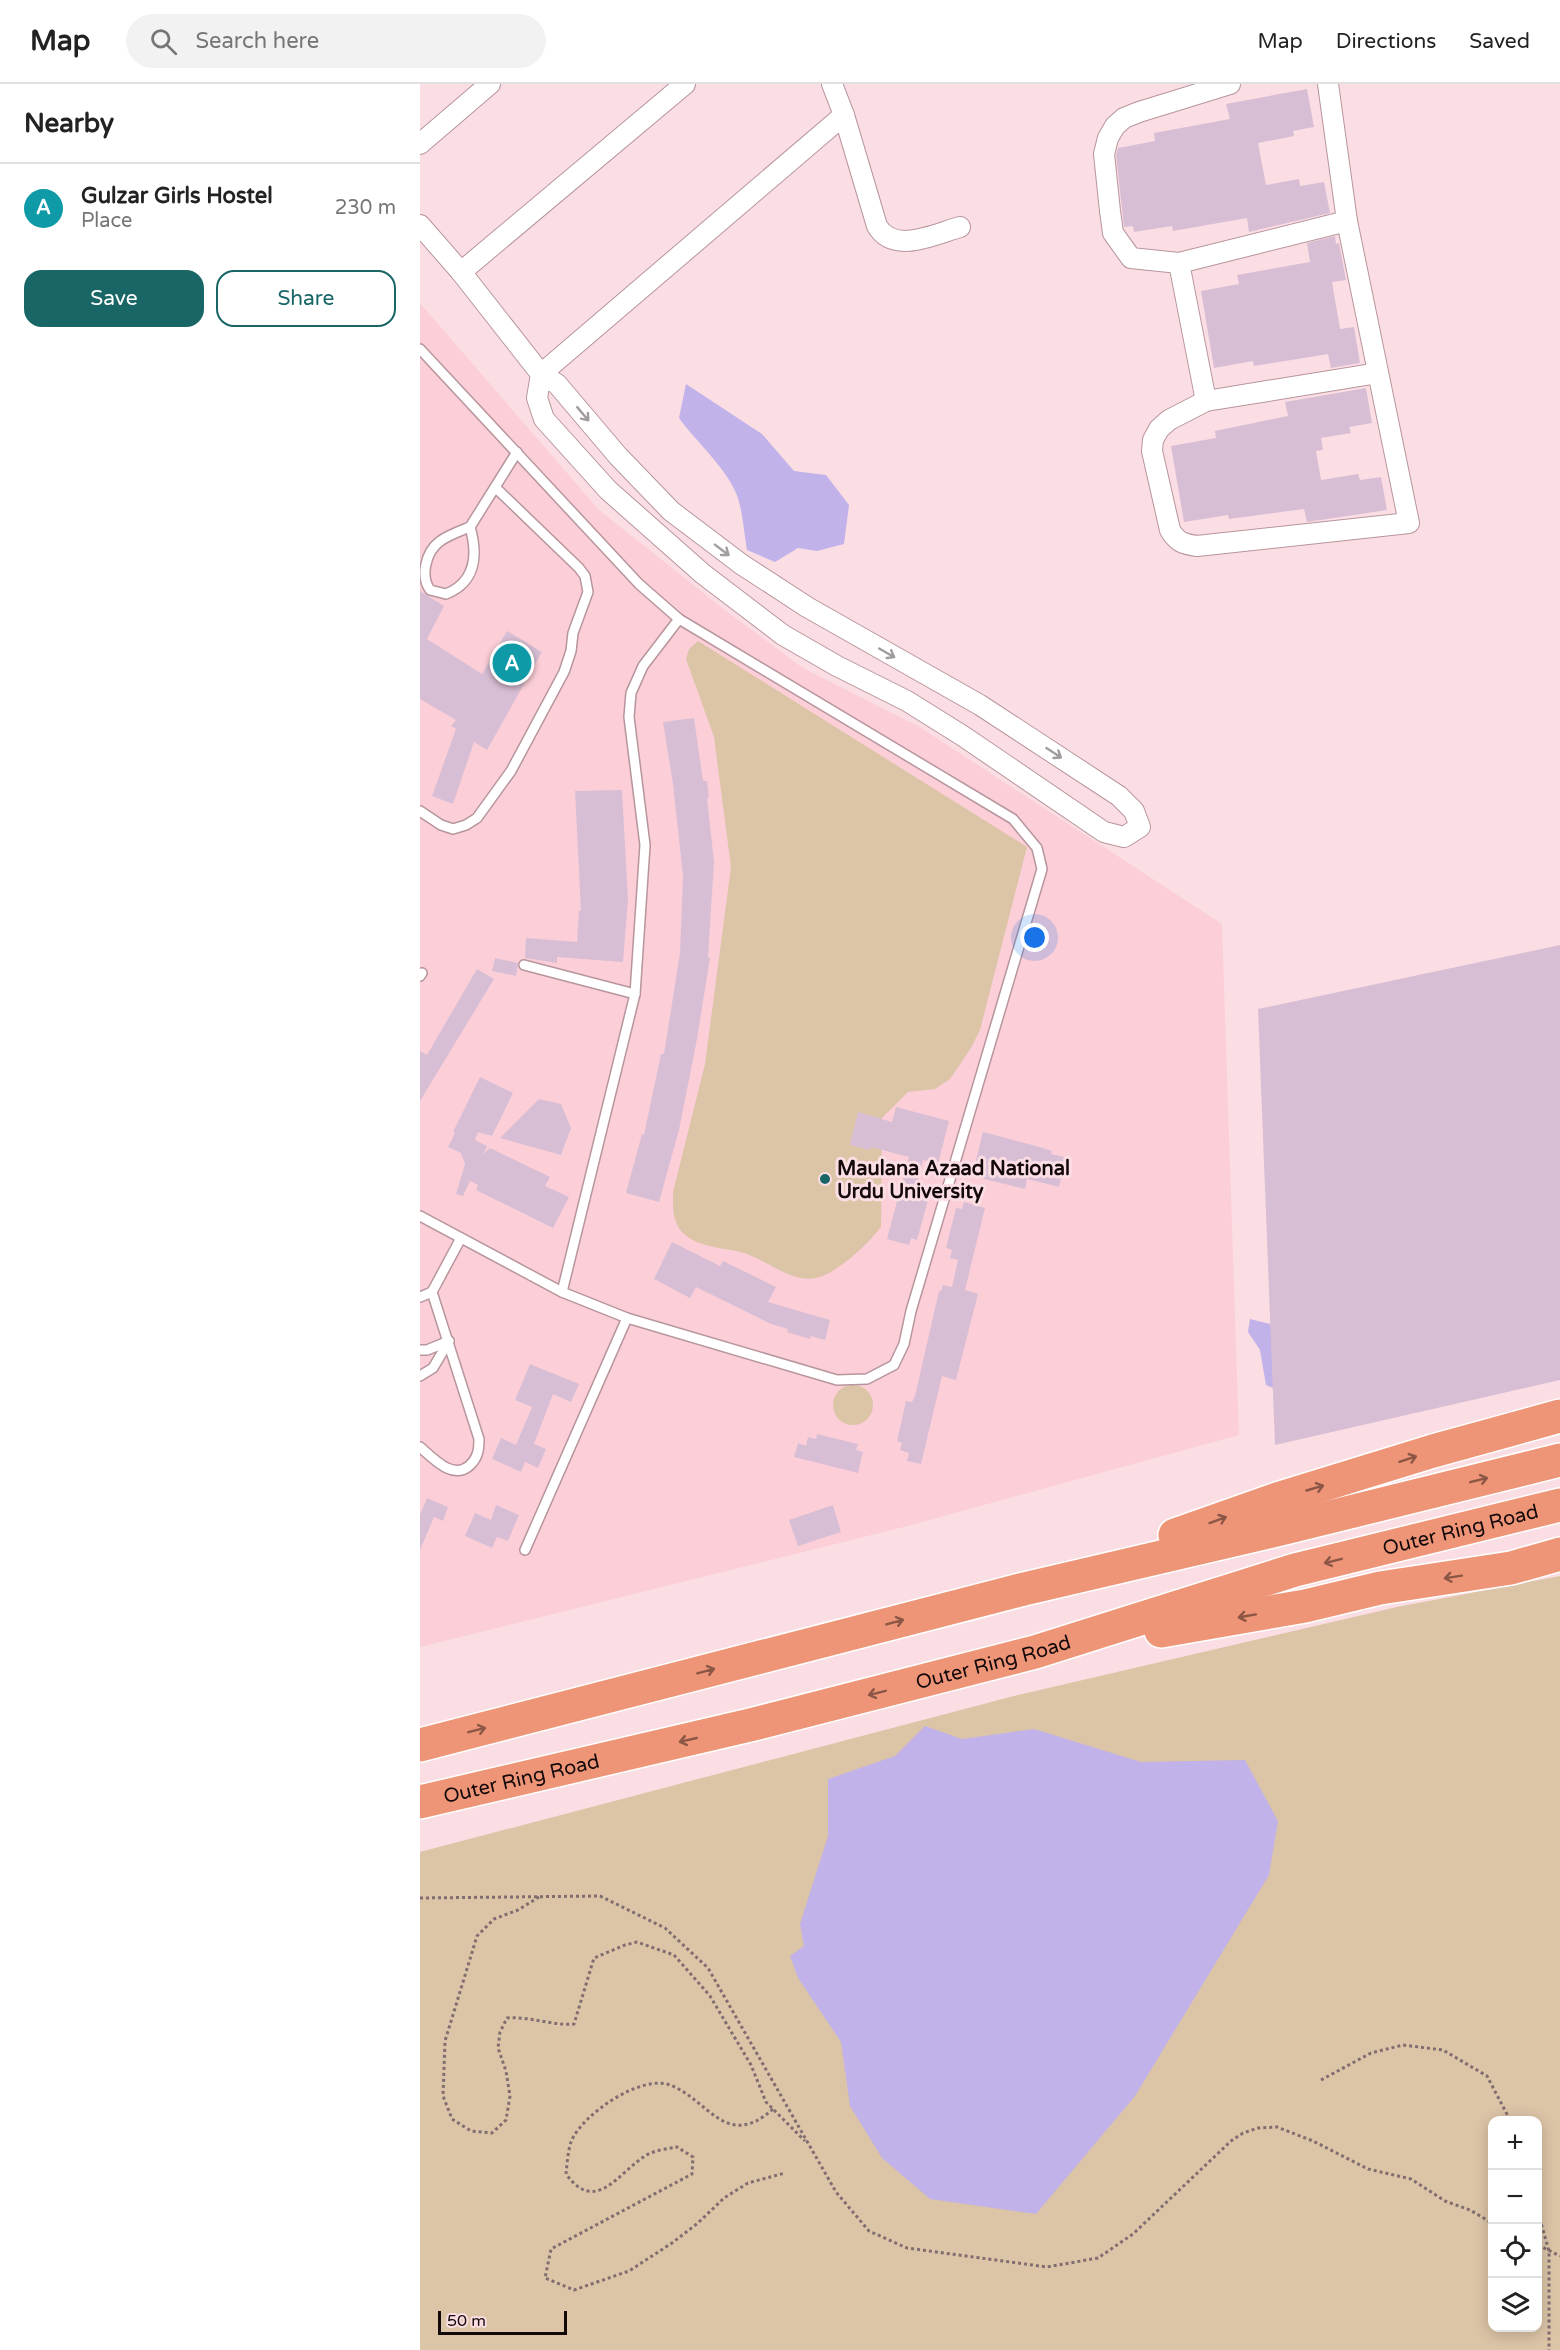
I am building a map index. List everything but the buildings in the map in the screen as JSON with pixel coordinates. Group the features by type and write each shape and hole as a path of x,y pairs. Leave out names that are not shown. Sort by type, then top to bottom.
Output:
{"highway":[{"path":"420,1745 1024,1589 1281,1514 1353,1477 1433,1451 1560,1416"},
{"path":"1281,1514 1361,1510 1560,1460"},
{"name":"Outer Ring Road","path":"420,1802 750,1725 1035,1652 1295,1570 1560,1504"},
{"path":"1035,1652 1305,1606 1380,1588 1511,1568 1560,1554"},
{"path":"1511,1568 1560,1569"}],"street":[{"path":"420,144 490,84"},
{"path":"461,272 685,84"},
{"path":"832,84 844,115 877,226 883,235 893,241 904,242 960,227"},
{"path":"1230,84 1193,90 1124,118 1115,126 1108,138 1104,154 1113,233 1131,258 1179,263 1347,221"},
{"path":"1328,84 1347,221 1409,523 1197,546 1183,544 1176,539 1170,530 1152,451 1153,440 1159,429 1169,420 1206,401 1378,374"},
{"path":"420,225 461,272 541,374 557,384 618,456 671,511 741,564 807,607 980,705 1119,796 1134,811 1140,827 1124,837 1104,832 963,736 907,701 837,666 783,635 702,574 608,490 544,419 537,398 541,374 844,115"},
{"path":"1179,263 1206,401"}],"lane":[{"path":"420,349 639,584 678,619 1013,819 1037,848 1042,869 911,1311 904,1344 894,1365 867,1379 837,1380 627,1318 562,1292 420,1216"},
{"path":"470,526 474,540 474,559 470,577 462,586 446,594 430,590 424,579 431,553 438,543 470,526 517,452"},
{"path":"420,811 441,825 453,829 477,818 511,771 559,684 571,651 573,633 588,592 585,576 579,568 496,488"},
{"path":"562,1292 635,994 645,845 629,717 631,693 643,666 678,619"},
{"path":"524,965 635,994"},
{"path":"420,1297 432,1292 461,1238"},
{"path":"420,1447 454,1472 465,1469 479,1452 479,1439 432,1292"},
{"path":"525,1550 627,1318"},
{"path":"420,1350 427,1350 449,1341"},
{"path":"420,1376 433,1368 449,1341"}],"path":[{"path":"540,1896 518,1910 494,1919 477,1936 445,2041 443,2096 452,2119 471,2132 492,2133 506,2120 510,2096 506,2070 498,2048 500,2032 507,2018 522,2017 563,2025 574,2024 594,1958 637,1942 674,1955 710,1996 750,2065 766,2102 809,2146"},
{"path":"420,1898 600,1896 666,1928 708,1968 836,2192 869,2231 907,2248 1047,2267 1098,2258 1132,2234 1231,2141 1258,2128 1277,2127 1313,2141 1368,2169 1411,2179 1445,2201 1470,2210 1488,2221"},
{"path":"1321,2080 1371,2053 1403,2045 1443,2049 1487,2076 1507,2116"},
{"path":"773,2109 761,2120 744,2127 718,2118 669,2085 647,2083 625,2092 594,2113 571,2140 566,2174 575,2186 588,2191 600,2190 614,2184 630,2166 647,2154 676,2147 693,2157 692,2174 551,2249 545,2278 574,2290 629,2271 698,2223 724,2198 748,2183 785,2173"},
{"path":"1541,2224 1549,2251 1549,2350"},
{"path":"1542,2247 1560,2256"}],"shaded area":[{"name":"Maulana Azaad National Urdu University","path":"420,303 599,510 725,610 803,668 918,726 1222,924 1239,1435 904,1527 420,1647"},
{"path":"686,384 762,434 794,471 826,475 849,505 844,544 817,551 798,548 775,562 747,550 741,510 733,487 720,467 679,418"},
{"path":"698,641 1027,847 980,1030 950,1079 935,1089 908,1092 882,1118 881,1227 861,1249 843,1264 816,1278 807,1279 790,1275 747,1254 696,1242 682,1232 676,1223 674,1213 673,1192 705,1064 731,867 714,737 686,659 689,649"},
{"path":"1250,1319 1282,1327 1286,1393 1266,1385 1260,1350 1248,1332"},
{"path":"853,1385 867,1391 873,1405 867,1419 853,1425 839,1419 833,1405 839,1391"},
{"path":"1560,1576 1560,2350 420,2350 420,1852 1014,1696 1397,1607"},
{"path":"925,1726 962,1739 1034,1729 1141,1762 1245,1760 1278,1821 1269,1875 1135,2096 1036,2214 930,2199 882,2158 850,2106 841,2042 798,1978 790,1956 804,1946 800,1924 828,1836 828,1779 895,1756"}],"place":[{"name":"Gulzar Girls Hostel","path":"512,663"},
{"name":"Maulana Azaad National Urdu University","path":"825,1179"}]}
